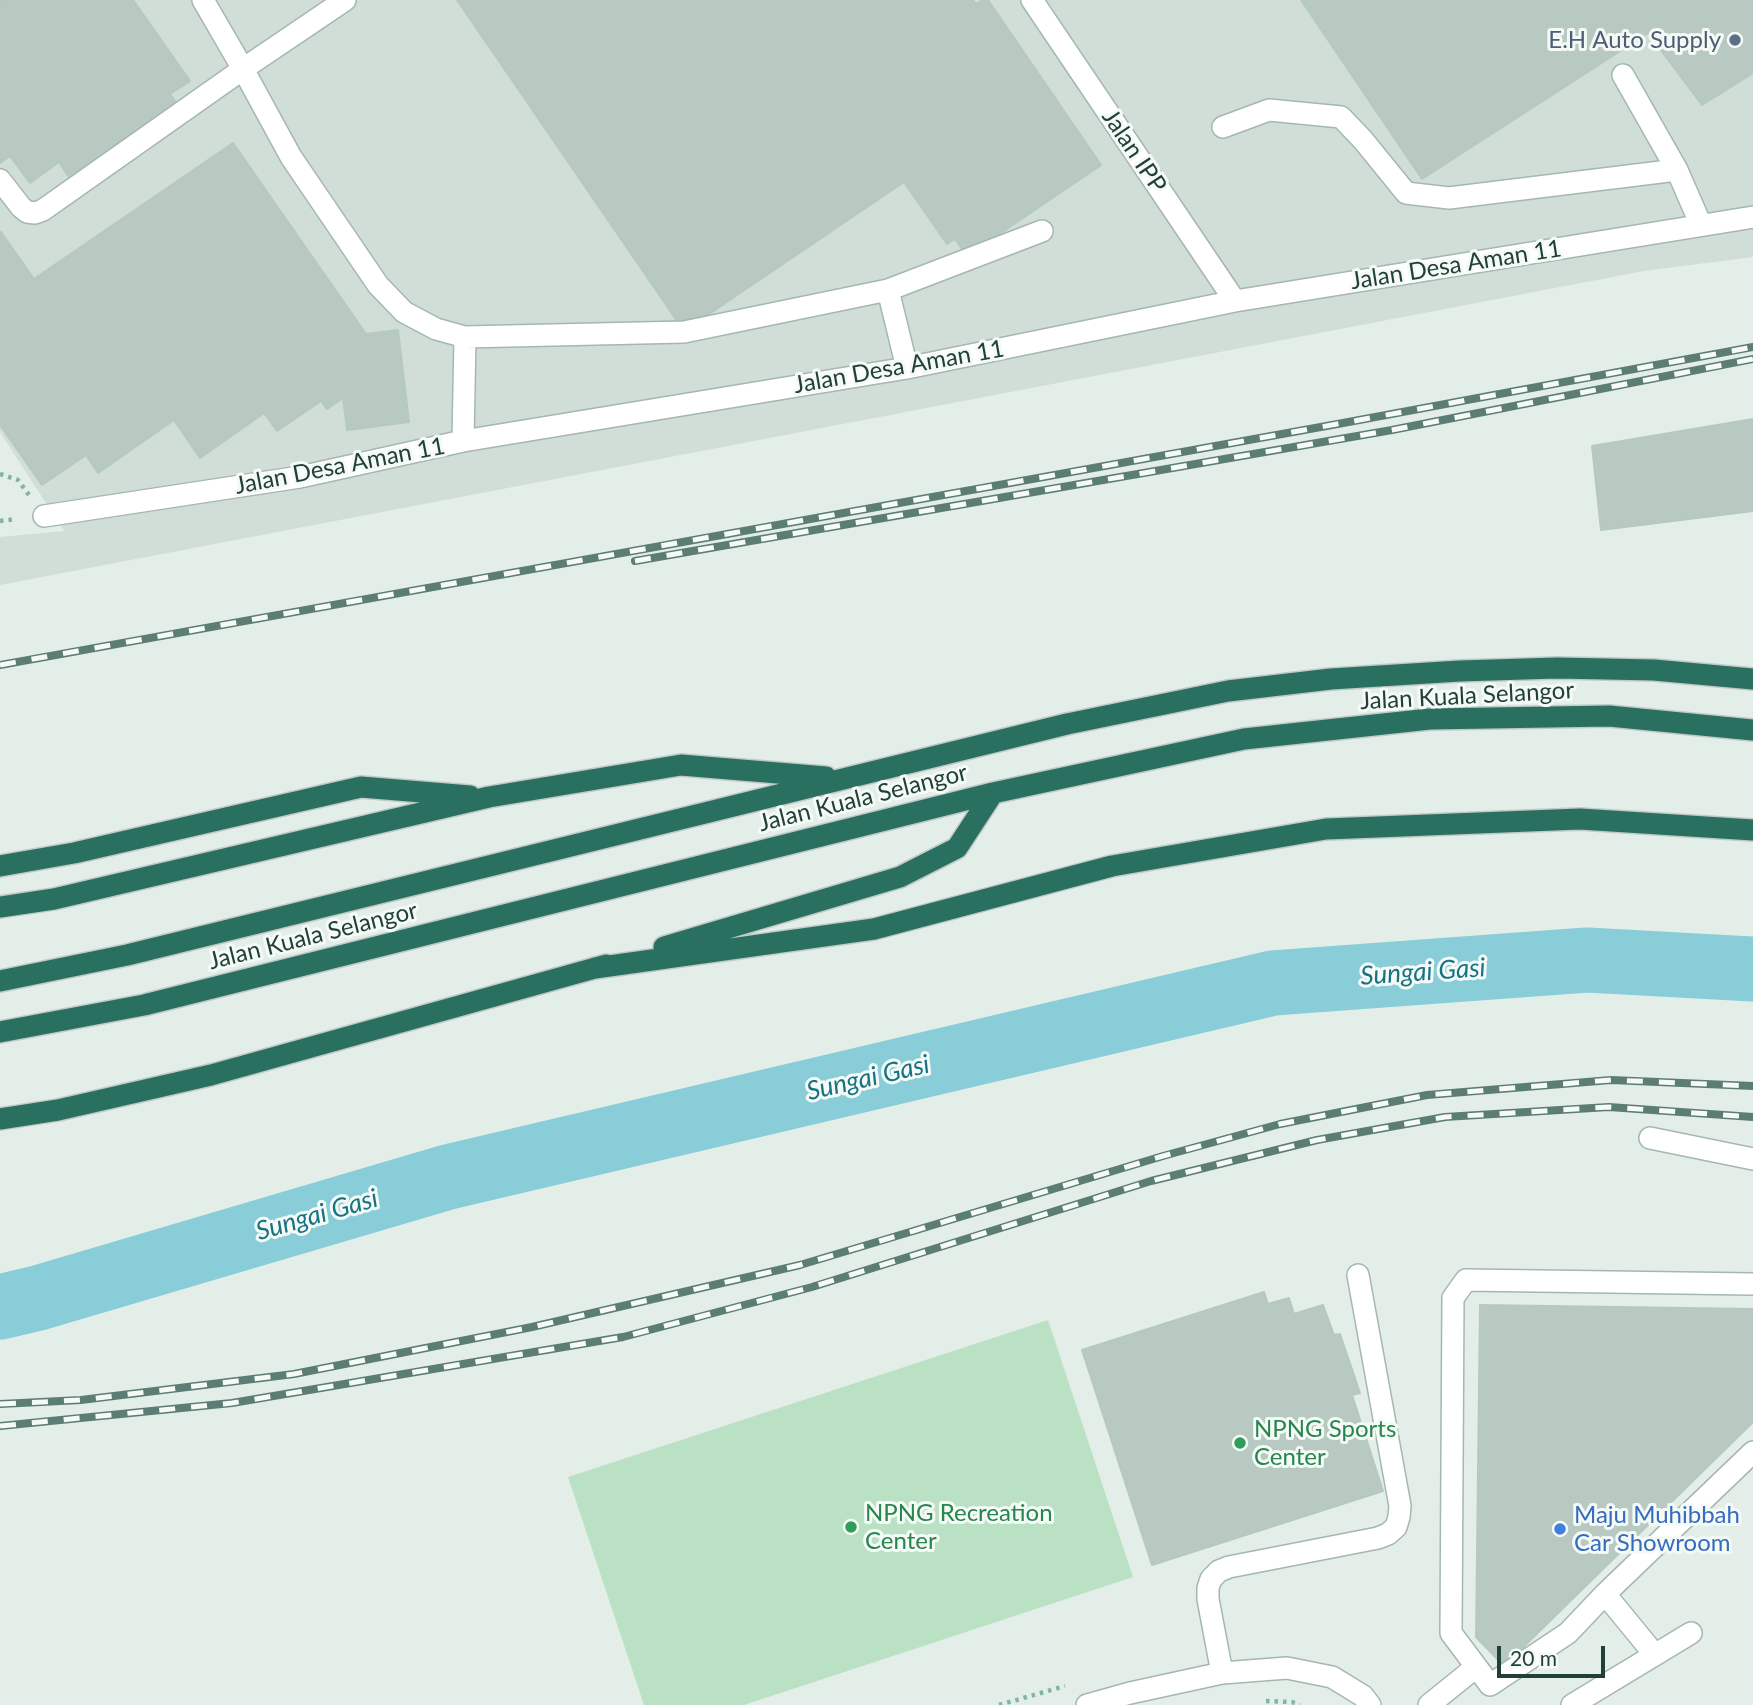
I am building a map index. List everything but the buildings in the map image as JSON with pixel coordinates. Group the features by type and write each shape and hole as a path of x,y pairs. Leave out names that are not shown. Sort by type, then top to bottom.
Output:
{"highway":[{"name":"Jalan Kuala Selangor","path":"0,981 127,955 1067,724 1228,691 1331,679 1557,668 1654,670 1753,679"},
{"name":"Jalan Kuala Selangor","path":"0,1032 144,1005 993,793 1244,739 1430,719 1609,716 1753,730"},
{"path":"0,907 54,899 489,797 681,765 845,779"},
{"path":"0,866 74,853 362,787 489,797"},
{"path":"0,1119 58,1110 211,1075 595,968 900,877 957,848 993,793"},
{"path":"595,968 874,929 1112,866 1326,829 1580,819 1753,830"}],"street":[{"path":"203,0 291,157 378,285 404,312 436,328 465,337 684,331 888,290 1042,231"},
{"path":"0,180 20,207 27,212 43,210 345,0"},
{"name":"Jalan IPP","path":"1032,0 1235,302"},
{"path":"1623,75 1677,170 1701,225"},
{"path":"1223,127 1269,110 1341,117 1406,193 1449,198 1677,170"},
{"name":"Jalan Desa Aman 11","path":"44,516 300,477 463,441 907,368 1235,302 1753,216"},
{"path":"888,290 907,368"},
{"path":"463,441 465,337"},
{"path":"1650,1138 1753,1159"},
{"path":"1222,1673 1208,1599 1211,1578 1219,1571 1378,1538 1396,1527 1400,1506 1358,1275"},
{"path":"1753,1284 1466,1280 1452,1298 1451,1633 1490,1685 1569,1633 1605,1594 1753,1452"},
{"path":"1605,1594 1655,1655"},
{"path":"1572,1705 1691,1633"},
{"path":"1429,1705 1476,1667"},
{"path":"1087,1705 1222,1673 1287,1668 1332,1677 1363,1696 1370,1705"}],"shaded area":[{"path":"0,0 1753,0 1753,257 1644,271 0,585 0,537 64,531 0,432"}],"green space":[{"name":"NPNG Recreation Center","path":"1048,1320 1133,1577 744,1705 644,1705 568,1477"}],"waterway":[{"name":"Sungai Gasi","path":"0,1307 448,1177 1273,983 1587,960 1753,969"}],"railway":[{"path":"0,665 1753,347"},
{"path":"635,561 1392,430 1753,359"},
{"path":"0,1404 81,1400 294,1374 532,1327 800,1265 1163,1156 1280,1124 1427,1095 1611,1080 1753,1086"},
{"path":"0,1426 232,1403 623,1337 812,1287 1151,1181 1317,1140 1445,1117 1609,1107 1753,1117"}],"place":[{"name":"E.H Auto Supply","path":"1735,40"},
{"name":"NPNG Sports Center","path":"1240,1443"},
{"name":"NPNG Recreation Center","path":"851,1527"},
{"name":"Maju Muhibbah Car Showroom","path":"1560,1529"}]}
